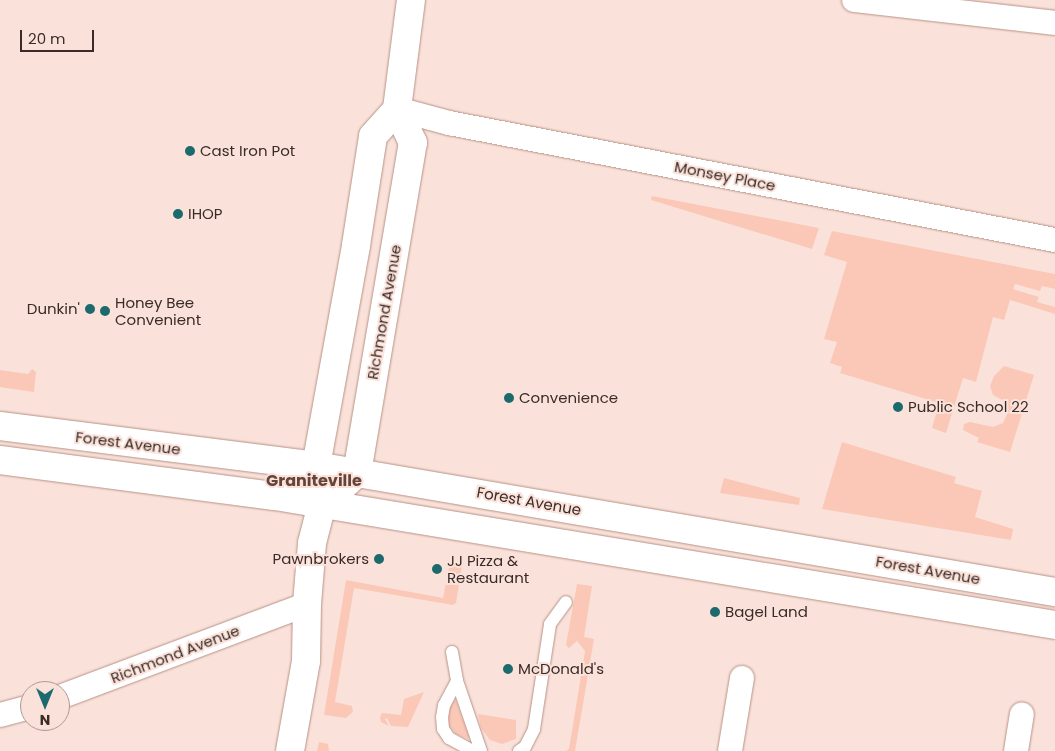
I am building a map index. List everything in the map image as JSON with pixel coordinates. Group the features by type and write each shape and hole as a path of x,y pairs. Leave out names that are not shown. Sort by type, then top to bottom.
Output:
{"main road":[{"path":"290,751 306,661 307,604 312,543 322,504 316,466 356,245 373,136 397,109 411,0"},
{"name":"Richmond Avenue","path":"357,473 412,143 397,109"},
{"name":"Forest Avenue","path":"0,426 316,466 1055,592"},
{"path":"0,460 322,504 1055,625"},
{"path":"322,504 357,473"}],"street":[{"path":"854,0 1055,23"},
{"name":"Monsey Place","path":"397,109 449,123 1055,240"},
{"name":"Richmond Avenue","path":"70,693 307,604"},
{"path":"730,751 742,678"},
{"path":"0,715 20,710"},
{"path":"1016,751 1022,714"}],"lane":[{"path":"519,751 525,747 534,729 550,624 566,602"},
{"path":"452,652 457,681 481,751"},
{"path":"457,681 444,705 443,729 449,738 472,751"}],"shaded area":[{"path":"652,196 819,228 812,249 651,200"},
{"path":"832,231 1055,274 1055,289 1042,286 1040,291 1015,284 1013,289 1039,297 1037,302 1055,307 1055,314 1010,300 1004,320 993,317 976,382 963,378 946,433 932,428 939,403 840,373 842,367 830,363 837,342 824,339 847,262 824,255"},
{"path":"1004,366 1034,375 1010,452 977,442 979,438 963,430 964,424 970,422 993,427 1003,423 1008,407 1004,401 993,395 990,386 994,376"},
{"path":"32,369 36,372 34,392 0,387 0,370 28,374"},
{"path":"842,442 956,477 954,483 982,491 975,517 1013,529 1011,540 822,509"},
{"path":"724,478 800,498 799,505 720,493"},
{"path":"450,563 462,565 456,603 453,605 354,588 335,702 352,706 353,712 346,718 324,715 346,580 443,598"},
{"path":"577,584 592,586 584,637 594,639 575,751 566,751 569,749 585,651 577,641 569,648 566,645"},
{"path":"424,692 408,727 391,726 387,718 385,719 389,726 381,722 380,717 382,713 401,715 404,699"},
{"path":"453,701 456,701 469,736 468,739 456,734 447,723 447,713"},
{"path":"478,714 516,720 516,739 502,744 490,740 481,728"},
{"path":"319,742 328,744 329,751 317,751"}],"place":[{"name":"Cast Iron Pot","path":"190,151"},
{"name":"IHOP","path":"178,214"},
{"name":"Dunkin'","path":"90,309"},
{"name":"Honey Bee Convenient","path":"105,311"},
{"name":"Convenience","path":"509,398"},
{"name":"Public School 22","path":"898,407"},
{"name":"Pawnbrokers","path":"379,559"},
{"name":"JJ Pizza & Restaurant","path":"437,569"},
{"name":"Bagel Land","path":"715,612"},
{"name":"McDonald's","path":"508,669"}],"district":[{"name":"Graniteville","path":"314,481"}]}
